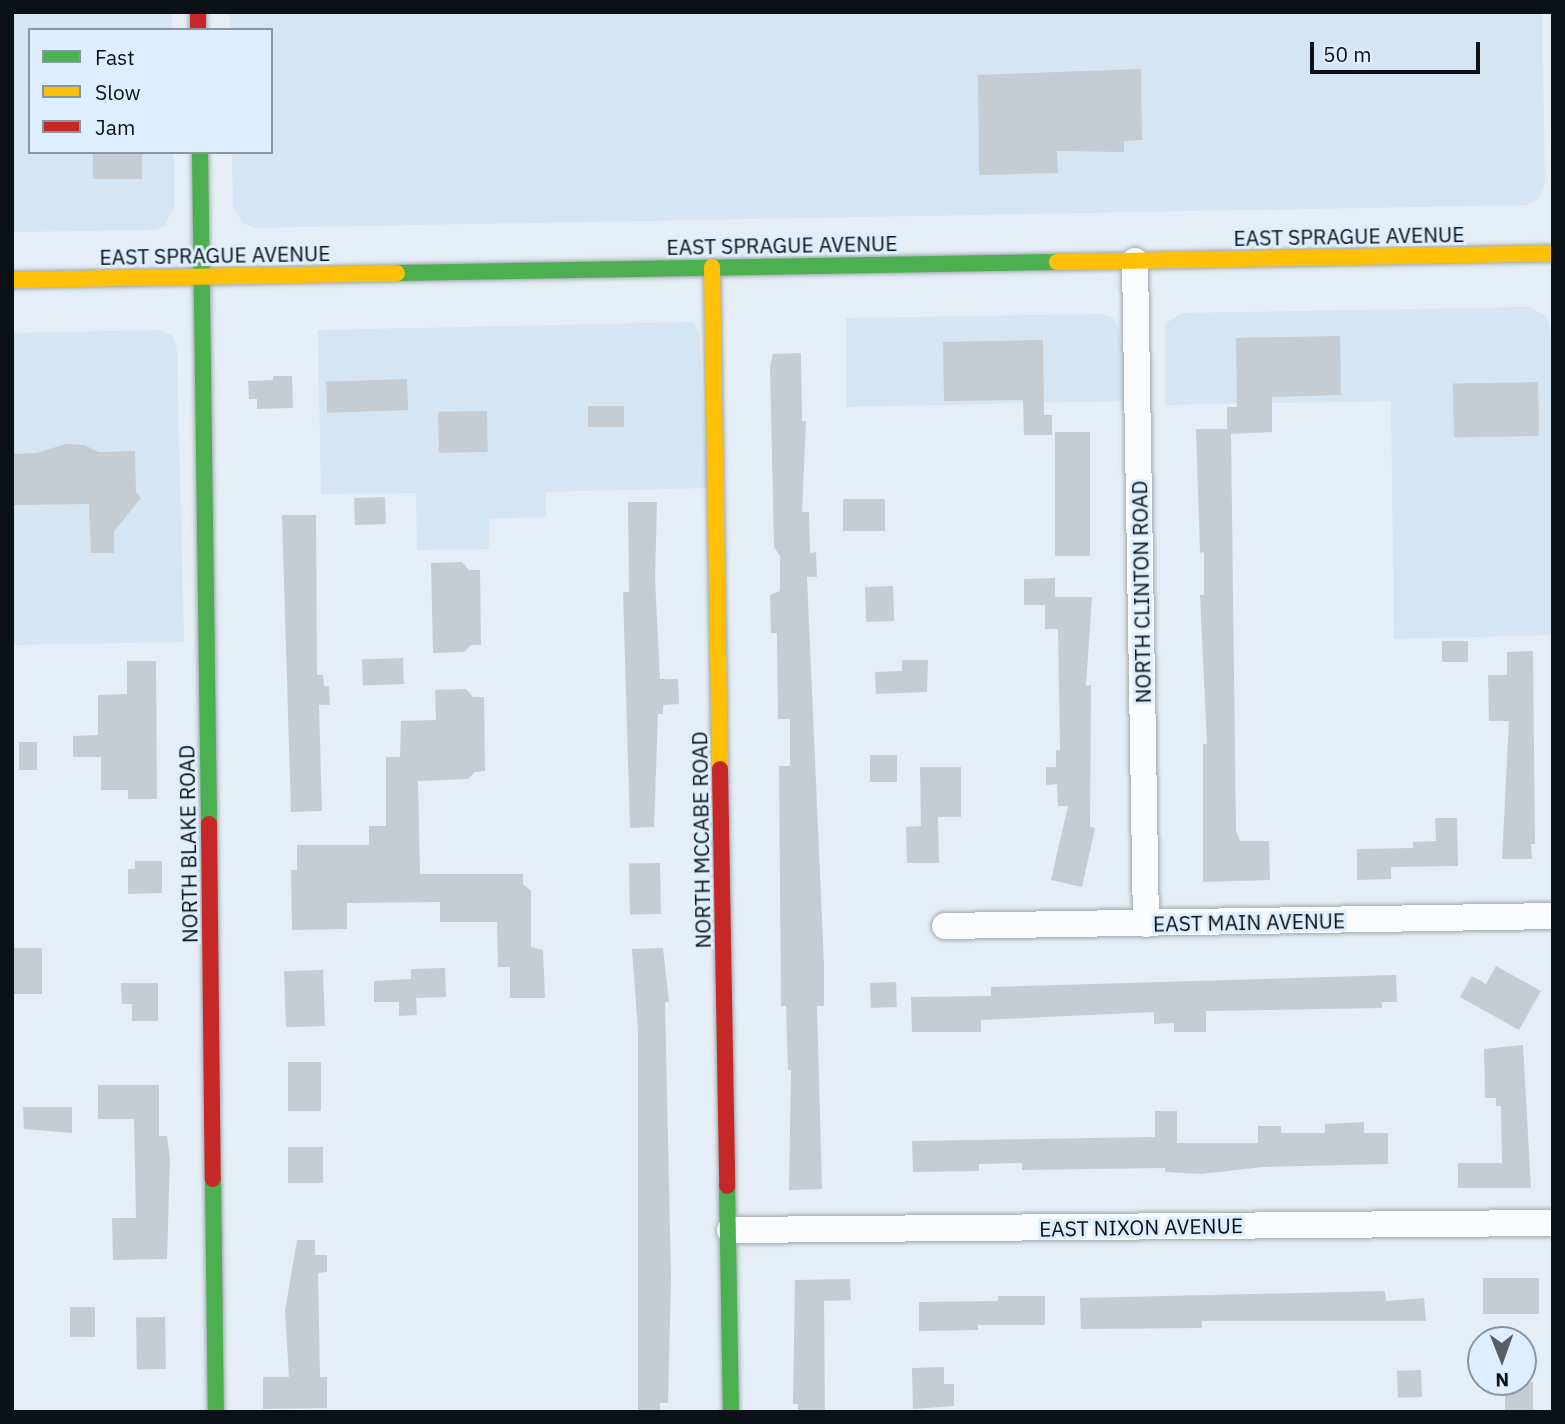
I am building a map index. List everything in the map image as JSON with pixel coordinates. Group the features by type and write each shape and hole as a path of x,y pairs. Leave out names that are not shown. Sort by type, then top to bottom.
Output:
{"street":[{"name":"NORTH BLAKE ROAD","path":"200,154 216,1412"},
{"name":"EAST SPRAGUE AVENUE","path":"12,280 1553,253"},
{"name":"NORTH CLINTON ROAD","path":"1135,261 1146,924"},
{"name":"NORTH MCCABE ROAD","path":"712,267 731,1412"},
{"name":"EAST MAIN AVENUE","path":"945,926 1553,916"},
{"name":"EAST NIXON AVENUE","path":"730,1230 1553,1223"}],"shaded area":[{"path":"12,12 172,12 172,28 28,28 28,154 174,154 175,206 164,226 156,230 12,232"},
{"path":"229,12 1542,12 1545,182 1539,199 1526,205 254,228 243,223 233,208 232,154 273,154 273,28 230,28"},
{"path":"1529,307 1547,317 1552,335 1553,635 1394,639 1391,401 1165,405 1165,324 1181,313"},
{"path":"1102,314 1113,318 1119,328 1125,401 846,407 846,318"},
{"path":"693,322 699,332 707,488 546,492 546,517 489,519 489,549 417,550 416,493 321,494 318,330"},
{"path":"160,330 173,336 177,351 184,642 13,645 12,679 12,333"}],"building":[{"path":"1141,69 1142,140 1124,141 1124,152 1057,151 1058,173 979,175 978,75"},
{"path":"93,154 142,154 142,179 93,179"},
{"path":"1340,336 1341,395 1272,397 1272,432 1231,434 1236,830 1240,841 1269,841 1270,880 1203,882 1203,744 1207,744 1200,595 1204,595 1204,552 1200,553 1196,429 1227,429 1227,407 1237,407 1236,338"},
{"path":"1043,340 1044,415 1052,415 1052,435 1024,435 1023,400 944,401 943,342"},
{"path":"801,353 802,421 806,421 802,512 809,512 810,553 816,552 817,577 807,577 824,965 824,1006 817,1006 822,1189 789,1190 791,1070 788,1070 786,1006 781,1006 779,766 790,766 790,719 778,719 777,633 771,633 770,595 780,591 780,556 774,547 770,366 773,354"},
{"path":"273,376 292,376 293,408 257,409 257,399 249,399 248,381 273,380"},
{"path":"407,379 408,410 327,413 326,382"},
{"path":"1538,382 1539,436 1454,437 1453,383"},
{"path":"588,406 624,406 624,427 588,427"},
{"path":"487,411 488,452 439,453 438,412"},
{"path":"1055,432 1090,432 1090,556 1055,556"},
{"path":"66,444 84,445 99,452 135,451 136,492 141,498 114,531 114,553 91,553 89,504 12,505 12,454 36,453"},
{"path":"385,497 386,524 355,525 354,498"},
{"path":"843,499 885,499 885,531 843,531"},
{"path":"628,502 657,502 655,579 660,679 678,679 679,704 663,705 663,714 658,714 654,827 630,828 623,592 629,592"},
{"path":"282,515 316,515 317,675 323,675 324,686 329,686 330,705 319,705 322,811 291,812"},
{"path":"462,562 469,570 480,570 481,645 471,645 464,652 433,653 431,563"},
{"path":"1055,578 1055,597 1092,597 1086,686 1091,685 1090,827 1095,828 1082,887 1051,880 1068,806 1058,806 1057,784 1046,785 1046,767 1056,767 1056,750 1060,750 1058,629 1045,629 1045,605 1024,605 1024,579"},
{"path":"893,586 894,621 866,622 865,587"},
{"path":"1442,641 1468,641 1468,662 1442,662"},
{"path":"1533,651 1535,844 1531,844 1532,859 1502,859 1509,721 1489,721 1488,675 1507,675 1507,652"},
{"path":"403,658 404,684 363,685 362,659"},
{"path":"902,660 928,660 927,692 876,694 875,672 902,671"},
{"path":"127,661 156,661 157,799 128,799 128,790 101,790 101,757 73,757 73,736 98,735 98,695 127,694"},
{"path":"466,689 473,697 484,697 485,771 475,772 468,779 418,781 420,874 523,874 523,884 531,891 531,947 543,950 545,998 510,998 510,967 498,967 497,922 440,922 440,902 347,903 347,929 292,930 291,870 297,870 297,845 369,845 369,826 386,826 386,757 400,757 401,721 436,720 435,690"},
{"path":"19,742 37,742 37,770 19,770"},
{"path":"870,755 897,755 897,782 870,782"},
{"path":"920,767 961,767 961,817 938,817 939,863 907,863 906,827 921,826"},
{"path":"1435,818 1457,818 1458,866 1391,867 1391,879 1357,880 1357,849 1413,848 1413,842 1436,841"},
{"path":"135,861 162,861 162,893 128,894 128,869 135,869"},
{"path":"660,863 661,914 630,915 629,864"},
{"path":"12,948 42,948 42,994 12,994"},
{"path":"663,948 669,1002 665,1002 671,1277 668,1403 660,1403 660,1412 638,1412 638,1030 632,949"},
{"path":"1496,966 1541,991 1519,1030 1460,997 1472,976 1486,984"},
{"path":"445,968 446,997 416,998 417,1015 399,1016 399,1002 374,1002 374,981 411,979 411,969"},
{"path":"323,970 325,1026 286,1027 284,971"},
{"path":"1396,975 1397,1002 1382,1002 1382,1008 1206,1011 1206,1032 1174,1032 1174,1023 1154,1024 1154,1012 981,1020 981,1032 912,1032 911,997 991,996 991,987"},
{"path":"896,982 897,1007 871,1008 870,983"},
{"path":"121,983 158,983 158,1021 132,1021 132,1004 122,1004"},
{"path":"1523,1045 1531,1188 1458,1188 1458,1163 1502,1163 1501,1106 1496,1106 1496,1098 1485,1098 1484,1049"},
{"path":"288,1062 321,1062 321,1111 288,1111"},
{"path":"98,1085 159,1085 159,1136 167,1136 170,1159 167,1259 113,1260 112,1218 136,1218 134,1119 98,1119"},
{"path":"23,1107 72,1107 72,1133 24,1129"},
{"path":"1155,1111 1177,1111 1177,1143 1258,1143 1258,1126 1281,1126 1281,1133 1325,1133 1325,1124 1364,1122 1364,1133 1388,1133 1388,1164 1263,1167 1201,1174 1165,1172 1165,1168 1022,1170 1022,1163 979,1164 979,1171 913,1172 912,1141 1155,1137"},
{"path":"288,1147 323,1147 323,1183 288,1183"},
{"path":"297,1240 315,1240 315,1255 327,1255 327,1272 318,1273 320,1377 327,1377 327,1408 263,1409 263,1377 289,1377 285,1311"},
{"path":"1483,1278 1539,1278 1539,1314 1483,1314"},
{"path":"850,1279 851,1300 824,1301 825,1412 798,1412 798,1404 793,1404 795,1280"},
{"path":"1385,1291 1386,1301 1424,1298 1426,1321 1202,1321 1202,1328 1081,1329 1080,1298"},
{"path":"998,1296 1045,1296 1045,1325 978,1325 978,1330 919,1331 919,1302 998,1301"},
{"path":"70,1307 95,1307 95,1337 70,1337"},
{"path":"165,1317 166,1369 137,1369 136,1318"},
{"path":"944,1367 944,1384 954,1384 954,1406 913,1409 912,1368"},
{"path":"1421,1370 1422,1397 1398,1398 1397,1371"},
{"path":"1505,1396 1533,1396 1533,1412 1505,1412"}],"traffic: fast":[{"path":"200,154 209,824"},
{"path":"397,273 1057,262"},
{"path":"213,1179 216,1412"},
{"path":"727,1186 731,1412"}],"traffic: slow":[{"path":"1057,262 1553,253"},
{"path":"712,267 720,769"},
{"path":"12,280 397,273"}],"traffic: jam":[{"path":"198,12 198,28"},
{"path":"720,769 727,1186"},
{"path":"209,824 213,1179"}]}
